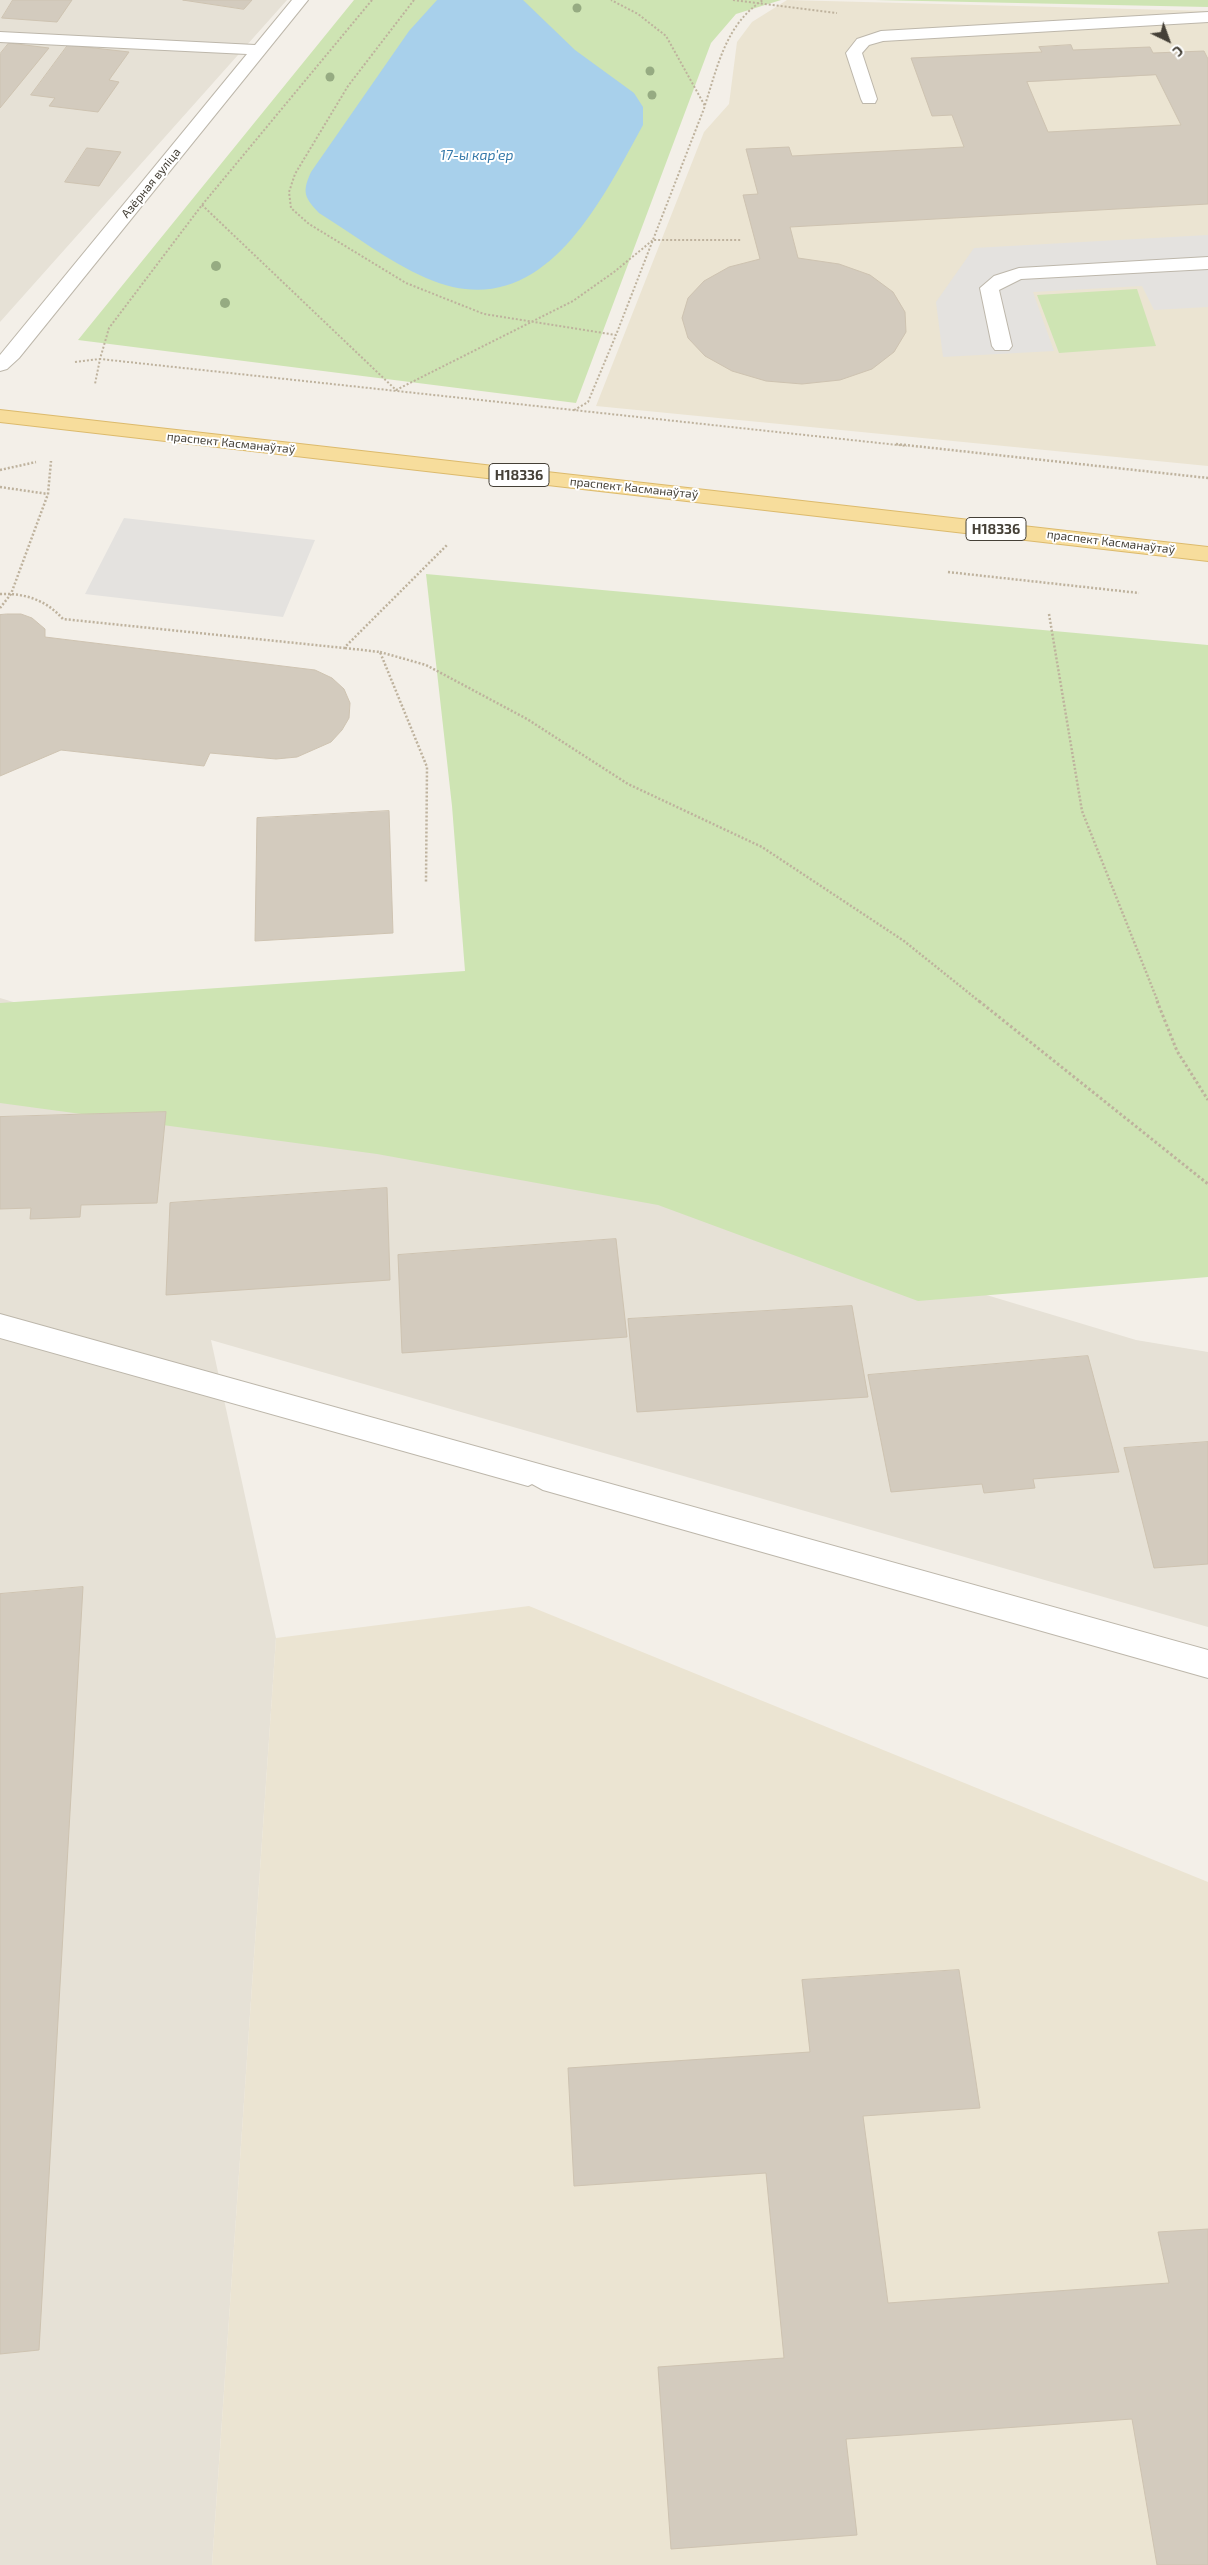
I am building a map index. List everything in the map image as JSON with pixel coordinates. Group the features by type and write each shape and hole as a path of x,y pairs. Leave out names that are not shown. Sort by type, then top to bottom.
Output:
{"main road":[{"name":"праспект Касманаўтаў","path":"0,416 1208,554"}],"street":[{"name":"Азёрная вуліца","path":"0,365 12,354 300,0"},
{"path":"869,98 854,53 863,42 881,36 1208,16"},
{"path":"0,37 258,50"},
{"path":"1002,346 989,288 1001,280 1019,274 1208,263"},
{"path":"0,1326 1208,1664"}],"path":[{"path":"95,384 109,328 202,205 372,0"},
{"path":"414,0 348,86 294,174 289,192 291,208 309,224 406,283 484,314 616,334"},
{"path":"611,0 638,14 666,36 705,106"},
{"path":"733,0 844,14"},
{"path":"574,410 588,402 616,334 705,106 730,31 757,3 763,0"},
{"path":"202,205 396,390"},
{"path":"396,390 573,301 614,272 653,240 742,240"},
{"path":"75,362 100,359 1208,478"},
{"path":"0,470 51,458 48,494 11,594 0,608"},
{"path":"0,487 48,494"},
{"path":"344,648 448,544"},
{"path":"948,572 1139,593"},
{"path":"0,594 11,594 40,600 54,608 64,619 380,652 426,666 527,719 628,784 762,848 904,941 1208,1184"},
{"path":"1049,614 1082,811 1177,1051 1208,1100"},
{"path":"380,652 427,766 426,882"}],"shaded area":[{"path":"0,0 287,0 0,322"},
{"path":"787,0 1208,11 1208,466 596,406 704,132 729,104 737,42 752,22"},
{"path":"1208,235 1208,307 1154,310 1142,286 1033,292 1054,351 943,357 936,302 974,248"},
{"path":"124,518 315,540 283,617 85,594"},
{"path":"0,998 1136,1340 1208,1352 1208,1627 211,1340 276,1638 212,2565 0,2565"},
{"path":"529,1606 1208,1882 1208,2565 212,2565 276,1638"}],"green space":[{"path":"354,0 781,0 736,14 711,43 576,403 78,340"},
{"path":"875,0 1208,0 1208,7"},
{"path":"1137,289 1156,346 1059,353 1037,295"},
{"path":"426,574 1208,645 1208,1277 918,1301 658,1205 377,1154 0,1103 0,1003 465,971 452,806"}],"water":[{"name":"17-ы кар’ер","path":"437,0 523,0 575,50 634,93 643,107 643,125 606,191 585,223 560,251 533,273 502,287 466,289 426,278 385,256 319,213 310,203 306,194 306,185 311,172 409,31"}],"building":[{"path":"13,0 72,0 57,22 2,18"},
{"path":"183,0 252,0 244,9"},
{"path":"9,43 49,48 0,108 0,54"},
{"path":"68,45 129,52 109,80 119,82 98,112 49,106 55,98 31,95"},
{"path":"1071,45 1073,50 1150,47 1153,53 1204,51 1208,59 1208,204 790,227 798,258 839,264 870,275 893,292 905,312 906,332 894,352 872,369 840,380 802,384 766,381 732,371 705,356 688,338 682,318 688,298 704,281 729,267 760,259 743,195 758,194 746,149 789,147 792,156 964,147 952,115 932,116 911,58 1042,52 1039,47","holes":["1156,75 1181,125 1048,132 1027,82"]},
{"path":"87,148 121,152 99,186 65,182"},
{"path":"21,614 32,618 45,629 45,637 315,670 332,678 344,689 350,703 349,718 342,730 331,742 297,757 276,759 210,753 204,766 61,750 0,776 0,615"},
{"path":"389,811 393,933 255,941 257,818"},
{"path":"166,1112 157,1203 81,1205 80,1217 30,1219 31,1208 0,1209 0,1117"},
{"path":"387,1188 390,1280 166,1295 170,1203"},
{"path":"616,1239 627,1337 402,1353 398,1255"},
{"path":"852,1306 868,1397 637,1412 628,1319"},
{"path":"1088,1356 1119,1472 1033,1479 1035,1488 984,1493 982,1484 891,1492 868,1375"},
{"path":"1208,1442 1208,1564 1154,1568 1124,1448"},
{"path":"83,1587 39,2350 0,2354 0,1594"},
{"path":"959,1970 980,2108 863,2116 888,2303 1169,2283 1158,2232 1208,2229 1208,2565 1157,2565 1132,2419 846,2439 857,2535 671,2549 658,2367 784,2358 766,2173 574,2186 568,2068 810,2052 802,1980"}]}
